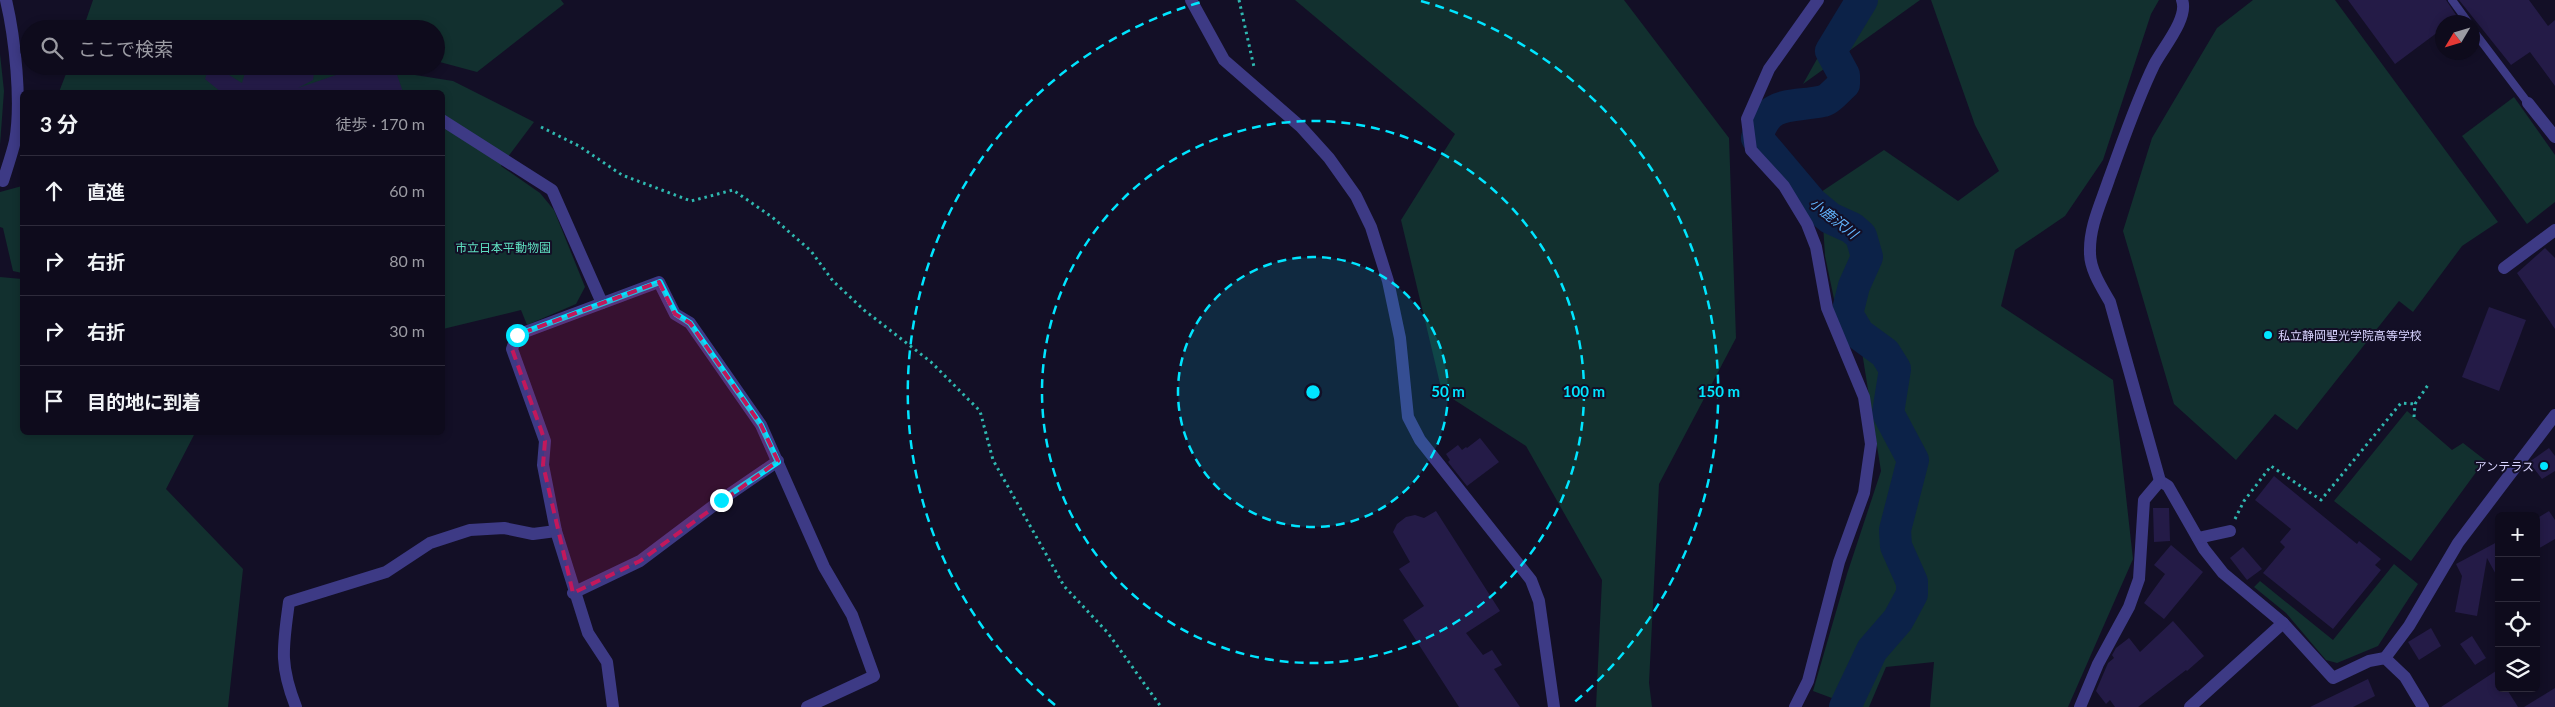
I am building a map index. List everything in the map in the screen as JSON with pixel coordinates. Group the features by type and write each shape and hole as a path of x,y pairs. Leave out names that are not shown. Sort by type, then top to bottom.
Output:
{"street":[{"path":"3,181 15,140 17,102 12,24 6,0"},
{"path":"1191,0 1224,60 1301,127 1329,158 1356,196 1371,227 1388,282 1400,338 1408,417 1420,440 1531,580 1539,601 1554,707"},
{"path":"1795,707 1808,681 1839,562 1864,493 1871,444 1864,397 1827,308 1816,247 1810,232 1784,186 1751,150 1747,119 1769,69 1818,0"},
{"path":"2182,0 2184,5 2177,26 2154,65 2123,141 2092,227 2090,254 2098,281 2110,302 2160,481 2168,486 2198,538 2223,573 2283,623 2333,678 2369,661 2385,658 2409,626 2458,543 2555,416"},
{"path":"2528,102 2555,136"},
{"path":"445,122 552,190 602,303"},
{"path":"2504,268 2555,230"},
{"path":"613,707 607,662 588,633 556,531 543,465 545,441 512,349 517,335 660,282 676,314 690,323 761,425 824,567 852,615 874,676 807,707"},
{"path":"574,593 640,561 721,500 778,462"},
{"path":"2080,707 2098,664 2129,607 2139,579 2144,500 2160,481"},
{"path":"296,707 285,678 282,653 288,602 386,572 430,543 470,530 504,528 533,534 556,531"},
{"path":"2198,538 2230,531"},
{"path":"2190,707 2283,623"},
{"path":"2385,658 2405,677 2423,707"}],"lane":[{"path":"2452,0 2463,15"},
{"path":"2480,39 2528,102"}],"path":[{"path":"1239,0 1254,63 1253,85"},
{"path":"541,127 579,146 622,175 691,201 733,190 772,216 811,251 833,281 864,310 931,362 980,411 993,460 1064,586 1108,633 1161,707"},
{"path":"2414,417 2415,404 2428,385"},
{"path":"2230,531 2244,501 2270,466 2320,500 2402,403 2415,404"}],"highlighted area":[{"path":"659,282 675,314 690,323 761,425 778,461 640,561 573,593 543,465 545,441 512,349 517,335"}],"green space":[{"path":"93,0 561,0 564,4 477,72 445,63 445,20 86,20"},
{"path":"1295,0 1624,0 1729,138 1736,338 1659,484 1649,683 1652,707 1596,707 1602,580 1526,446 1442,392 1401,220 1455,134"},
{"path":"1850,0 1920,0 1803,84"},
{"path":"1931,0 2159,0 2151,14 2103,160 2065,216 2015,250 2001,306 2113,380 2133,559 2068,707 1930,707 1934,662 1886,667 1869,707 1856,707 1813,691 1847,574 1881,471 1862,352 1834,299 1825,256 1821,192 1884,150 1958,201 1999,171 1975,125"},
{"name":"私立静岡聖光学院高等学校","path":"2253,0 2335,0 2498,222 2462,246 2413,312 2399,301 2297,430 2275,414 2236,460 2174,404 2123,231 2152,138 2217,28"},
{"path":"0,54 4,91 0,145"},
{"name":"市立日本平動物園","path":"66,75 415,75 453,81 534,122 501,166 540,193 554,210 585,287 576,304 527,325 521,310 445,329 445,90 60,90"},
{"path":"2514,97 2555,155 2555,202 2527,224 2462,136"},
{"path":"20,187 20,273 13,271 3,228 0,227 0,192"},
{"path":"0,277 20,279 20,435 194,435 166,489 243,569 228,707 0,707"},
{"path":"2407,411 2452,450 2463,443 2485,460 2411,561 2334,501"},
{"path":"2394,564 2418,584 2378,646 2337,663 2326,660 2286,613 2254,587 2260,581 2333,640"}],"building":[{"path":"2348,0 2446,0 2456,15 2435,15 2435,34 2395,64"},
{"path":"2459,0 2529,0 2548,26 2555,20 2555,86 2530,52 2511,65 2480,26 2480,15 2471,15"},
{"path":"206,75 229,75 242,83 244,75 314,75 313,80 298,88 336,75 397,75 402,90 219,90 205,79"},
{"path":"2545,248 2555,258 2555,329 2517,273"},
{"path":"2489,307 2526,320 2499,391 2462,377"},
{"path":"1480,438 1499,462 1467,486 1448,462 1450,460 1446,454 1458,445 1462,450 1467,448"},
{"name":"アンテラス","path":"2549,448 2555,456 2555,471 2542,479 2529,462"},
{"path":"2274,476 2357,544 2359,541 2381,559 2375,565 2381,570 2333,629 2263,573 2285,547 2280,542 2291,529 2255,500"},
{"path":"2153,508 2169,508 2170,541 2154,542"},
{"path":"1436,511 1500,611 1466,633 1483,655 1492,650 1502,665 1494,669 1520,707 1459,707 1403,620 1424,606 1399,569 1410,562 1393,532 1397,524 1406,517 1415,515 1424,518"},
{"path":"2549,511 2555,520 2555,539 2540,548 2540,517"},
{"path":"2495,543 2495,573 2487,558 2477,616 2455,612 2462,576 2456,564"},
{"path":"2171,545 2203,572 2164,619 2144,603 2165,574 2154,565"},
{"path":"2243,547 2262,569 2247,580 2230,558"},
{"path":"2173,621 2204,656 2138,707 2115,707 2110,700 2106,704 2096,691 2108,663 2114,658 2112,655 2116,648 2129,638 2140,652"},
{"path":"2431,628 2441,646 2419,660 2408,642"},
{"path":"2472,636 2486,658 2475,665 2460,644"},
{"path":"2495,672 2495,692 2509,692 2518,707 2441,707"},
{"path":"2368,679 2375,696 2353,707 2310,707"},
{"path":"2555,688 2555,707 2524,707"}],"waterway":[{"name":"小鹿沢川","path":"1845,707 1872,650 1898,620 1912,594 1912,582 1896,546 1895,530 1913,460 1888,413 1895,369 1885,353 1859,334 1847,314 1854,286 1867,257 1861,236 1852,228 1830,218 1812,203 1757,138 1761,126 1774,111 1826,100 1844,84 1844,75 1831,51 1862,0"}],"place":[{"name":"私立静岡聖光学院高等学校","path":"2268,335"},
{"name":"アンテラス","path":"2544,466"}],"route":[{"path":"517,335 660,282 676,314 690,323 761,425 778,462 721,500"}]}
